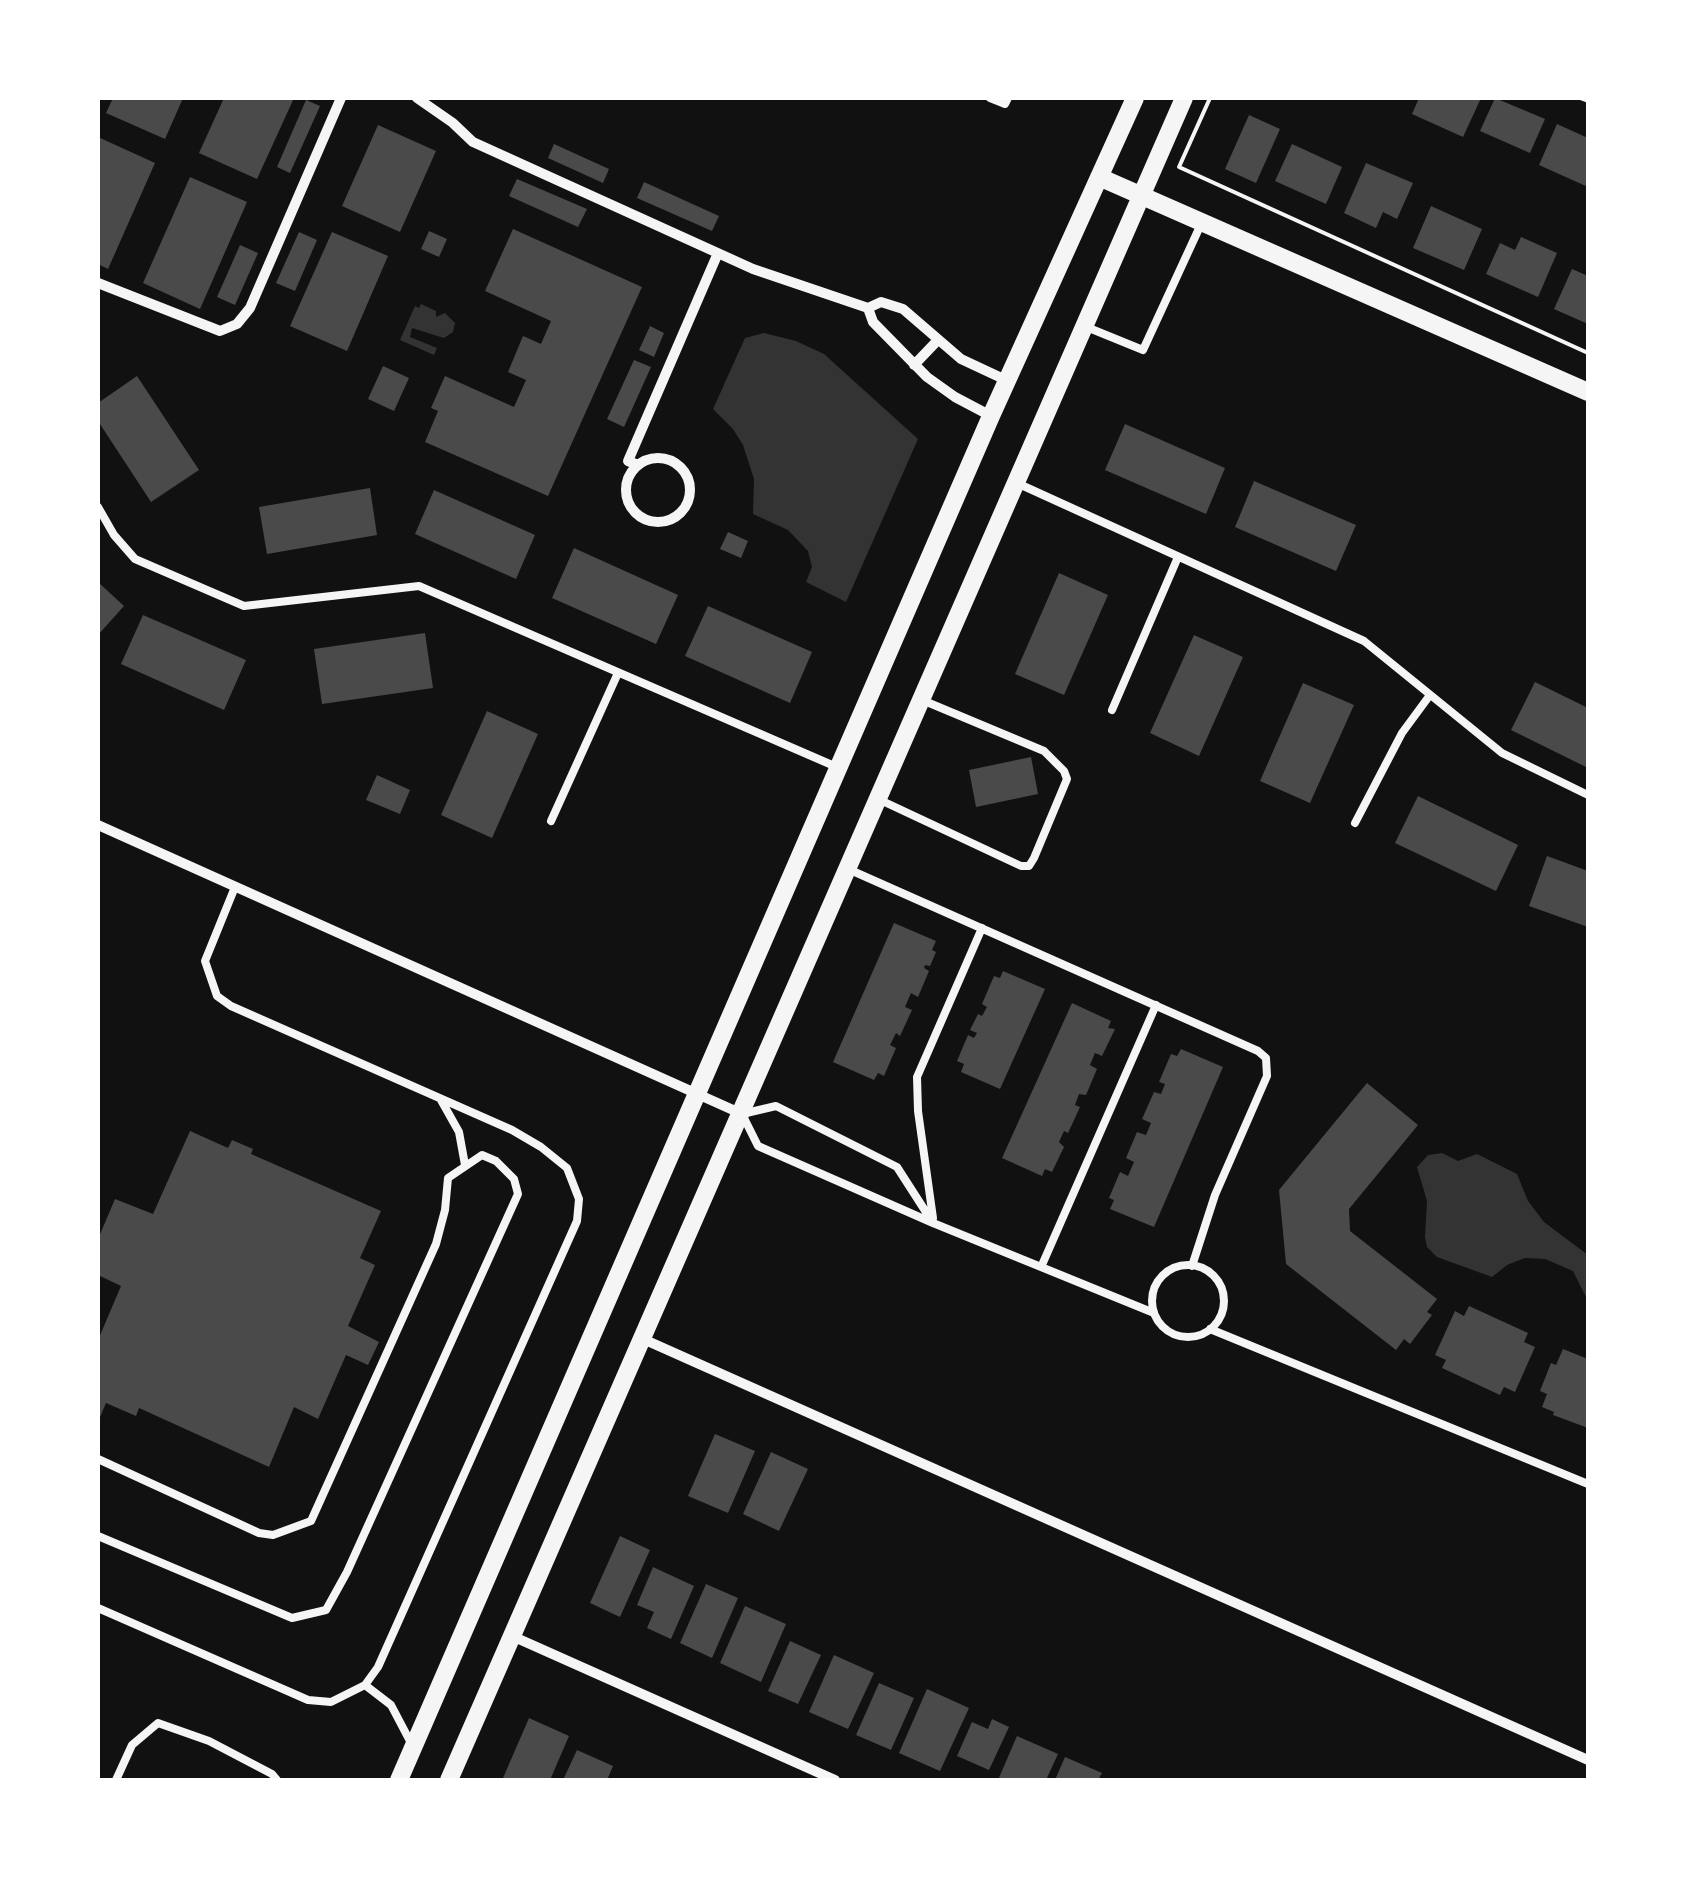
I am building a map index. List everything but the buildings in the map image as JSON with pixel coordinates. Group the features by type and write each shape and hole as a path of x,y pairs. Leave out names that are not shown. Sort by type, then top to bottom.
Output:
{"street":[{"path":"98,284 220,331 237,324 250,308 342,98"},
{"path":"417,98 472,142 718,253 868,308 881,302 902,309 960,359 1008,381"},
{"path":"399,1780 991,416 1135,98"},
{"path":"449,1780 1184,98"},
{"path":"1099,177 1588,392"},
{"path":"638,464 626,486 632,510 654,522 677,516 690,494 684,470 662,458 638,464 628,460 718,253"},
{"path":"868,308 873,322 914,366 955,398 991,416"},
{"path":"914,366 937,341"},
{"path":"98,825 742,1114"},
{"path":"642,1339 1588,1760"},
{"path":"512,1636 834,1780"}],"lane":[{"path":"990,98 1005,104 1008,98"},
{"path":"1084,326 1143,350 1202,222"},
{"path":"1014,482 1364,641 1502,753 1588,795"},
{"path":"98,508 135,559 244,606 420,586 838,768"},
{"path":"1112,710 1178,557"},
{"path":"551,821 618,672"},
{"path":"1355,823 1402,733 1430,695"},
{"path":"878,799 1022,866 1029,866 1034,858 1068,779 1064,770 1044,752 921,700"},
{"path":"848,868 1258,1051 1266,1058 1267,1076 1215,1195 1192,1266"},
{"path":"98,1608 308,1700 331,1702 366,1684 378,1667 577,1220 579,1199 567,1168 541,1147 512,1130 231,1006 217,996 206,961 235,887"},
{"path":"934,1222 917,1078 982,928"},
{"path":"1042,1266 1156,1006"},
{"path":"441,1100 459,1132 465,1165"},
{"path":"934,1222 898,1167 776,1106 742,1114 758,1146 934,1222 1154,1313"},
{"path":"98,1459 259,1534 273,1535 311,1522 436,1244 448,1178 482,1155 496,1160 514,1180 518,1194 326,1610 292,1618 98,1536"},
{"path":"1192,1266 1214,1276 1224,1298 1223,1310 1210,1330 1200,1335 1178,1336 1159,1323 1154,1313 1154,1290 1169,1271 1192,1266"},
{"path":"1210,1330 1588,1484"},
{"path":"366,1684 391,1705 413,1748"},
{"path":"116,1780 132,1745 158,1723 209,1741 277,1780"}],"path":[{"path":"1210,98 1179,168 1588,353"},
{"path":"1580,98 1588,102"}],"shaded area":[{"path":"421,304 436,311 436,317 445,313 455,323 453,332 444,338 412,328 410,337 437,348 434,355 400,340 415,306 419,308"},
{"path":"764,333 796,341 824,354 918,439 846,602 806,582 812,567 808,551 788,530 753,514 754,479 743,445 713,409 745,338"},
{"path":"1442,1153 1458,1161 1477,1154 1517,1174 1528,1201 1544,1222 1588,1255 1588,1301 1573,1271 1545,1259 1525,1258 1492,1277 1437,1257 1427,1247 1427,1201 1417,1167 1428,1155"}]}
